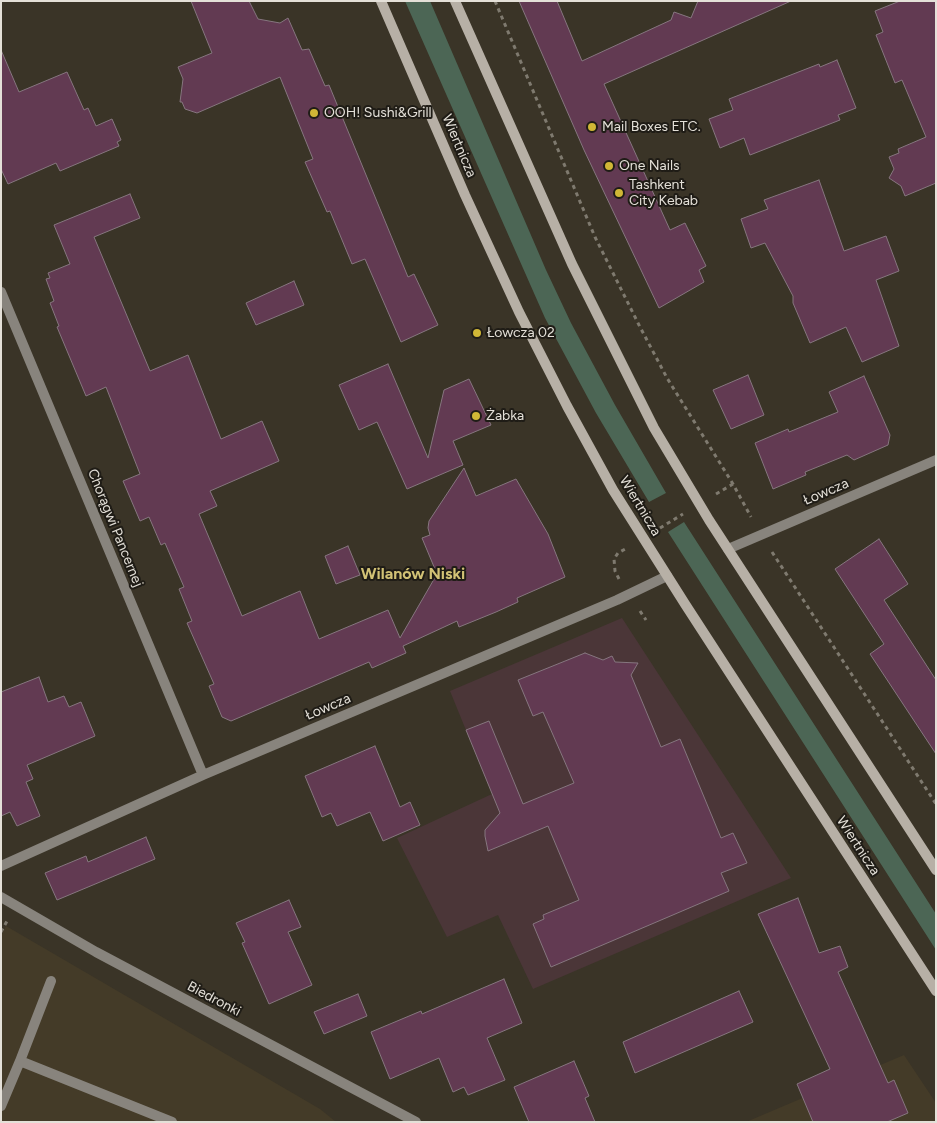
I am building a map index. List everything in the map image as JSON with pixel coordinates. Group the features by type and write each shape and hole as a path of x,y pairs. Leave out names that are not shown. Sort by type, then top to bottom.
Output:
{"main road":[{"name":"Wiertnicza","path":"381,1 465,195 519,312 613,490 936,991"},
{"path":"455,1 585,290 654,428 728,549 936,870"}],"street":[{"name":"Chorągwi Pancernej","path":"1,292 202,775"},
{"name":"Łowcza","path":"728,549 936,460"},
{"name":"Łowcza","path":"1,866 202,775 617,600 667,576"},
{"name":"Biedronki","path":"1,897 96,952 416,1122"},
{"path":"1,1106 51,981"},
{"path":"20,1061 172,1122"}],"path":[{"path":"495,1 595,237 667,378 733,484 752,521"},
{"path":"720,492 733,484"},
{"path":"663,526 680,516"},
{"path":"623,584 613,565 618,553 624,549"},
{"path":"772,552 936,804"}],"shaded area":[{"path":"622,618 791,878 533,989 498,915 447,937 397,838 492,794 450,691"},
{"path":"6,926 320,1109 336,1122 1,1122 1,936"},
{"path":"904,1055 936,1103 936,1122 746,1122"}],"green space":[{"path":"405,1 430,1 546,270 571,323 615,405 666,493 649,502 596,413 545,318"},
{"path":"684,522 936,914 936,950 668,532"}],"building":[{"path":"191,1 249,1 258,19 280,23 288,18 302,50 309,49 325,86 329,85 408,277 414,274 438,325 401,342 365,259 352,264 330,211 327,212 305,162 313,159 280,77 197,113 185,109 182,102 180,102 183,79 178,67 212,53"},
{"path":"519,1 557,1 582,61 671,20 674,12 691,18 698,1 791,1 604,84 670,230 685,223 706,266 699,270 704,282 659,308 584,150"},
{"path":"900,1 936,1 936,183 905,196 901,186 889,178 894,169 889,157 899,153 898,149 926,137 902,80 895,83 876,35 883,32 875,11"},
{"path":"1,50 19,92 67,72 84,110 88,108 96,126 112,119 121,140 117,142 119,146 60,171 56,163 8,184 1,169"},
{"path":"837,60 856,108 838,115 840,120 750,155 744,138 720,148 709,119 733,110 729,99 819,64 820,67"},
{"path":"819,180 844,251 886,236 899,271 876,280 899,346 862,362 846,327 810,343 793,303 793,296 765,243 751,248 741,219 768,209 764,200"},
{"path":"130,194 140,218 94,237 150,371 188,355 221,439 262,421 279,461 210,491 217,506 199,514 242,616 300,591 319,639 388,610 400,638 437,574 422,538 430,535 429,521 464,468 476,496 516,479 548,534 565,577 517,598 518,602 496,612 459,627 457,621 403,646 406,653 372,668 369,662 231,721 222,717 209,686 214,684 187,623 192,621 179,589 184,587 165,543 161,545 149,517 140,521 123,481 140,474 106,387 86,396 57,327 59,326 50,303 54,301 46,279 50,278 48,273 70,264 54,225"},
{"path":"294,281 304,305 256,325 246,303"},
{"path":"388,364 428,458 444,390 469,379 491,425 453,441 463,465 407,489 377,422 359,430 339,385"},
{"path":"748,375 764,415 731,429 713,390"},
{"path":"864,376 890,435 888,445 854,460 847,455 805,472 806,475 773,489 755,443 788,429 789,432 838,412 829,392"},
{"path":"879,539 908,584 884,600 936,680 936,754 870,654 884,644 835,569"},
{"path":"348,546 360,575 336,584 325,556"},
{"path":"585,653 603,660 612,656 615,662 638,663 631,675 661,747 680,739 721,838 733,833 747,863 721,873 729,891 551,967 533,924 544,919 543,915 579,900 548,826 488,851 485,830 500,813 466,730 489,721 523,804 574,783 543,712 533,716 518,680"},
{"path":"39,677 48,702 64,696 69,707 81,702 95,736 27,765 33,779 26,782 40,816 17,826 10,812 1,816 1,692"},
{"path":"375,746 400,807 410,802 420,825 383,841 370,812 337,826 331,813 322,817 305,776"},
{"path":"146,837 155,859 57,900 45,873 86,856 88,862"},
{"path":"798,898 819,953 840,946 848,967 838,972 888,1083 894,1080 908,1113 887,1122 813,1122 797,1084 830,1069 758,914"},
{"path":"289,900 301,927 288,932 312,985 269,1004 242,943 245,942 236,923"},
{"path":"504,979 522,1023 487,1038 505,1080 468,1095 464,1087 453,1092 439,1058 390,1079 371,1032 421,1011 422,1014"},
{"path":"739,991 753,1022 635,1073 623,1042"},
{"path":"358,994 367,1016 324,1034 314,1012"},
{"path":"574,1061 589,1096 585,1098 595,1122 529,1122 514,1087"}],"place":[{"name":"OOH! Sushi&Grill","path":"314,113"},
{"name":"Mail Boxes ETC.","path":"592,127"},
{"name":"One Nails","path":"609,166"},
{"name":"Tashkent City Kebab","path":"619,193"},
{"name":"Łowcza 02","path":"477,333"},
{"name":"Żabka","path":"476,416"}],"district":[{"name":"Wilanów Niski","path":"413,574"}]}
